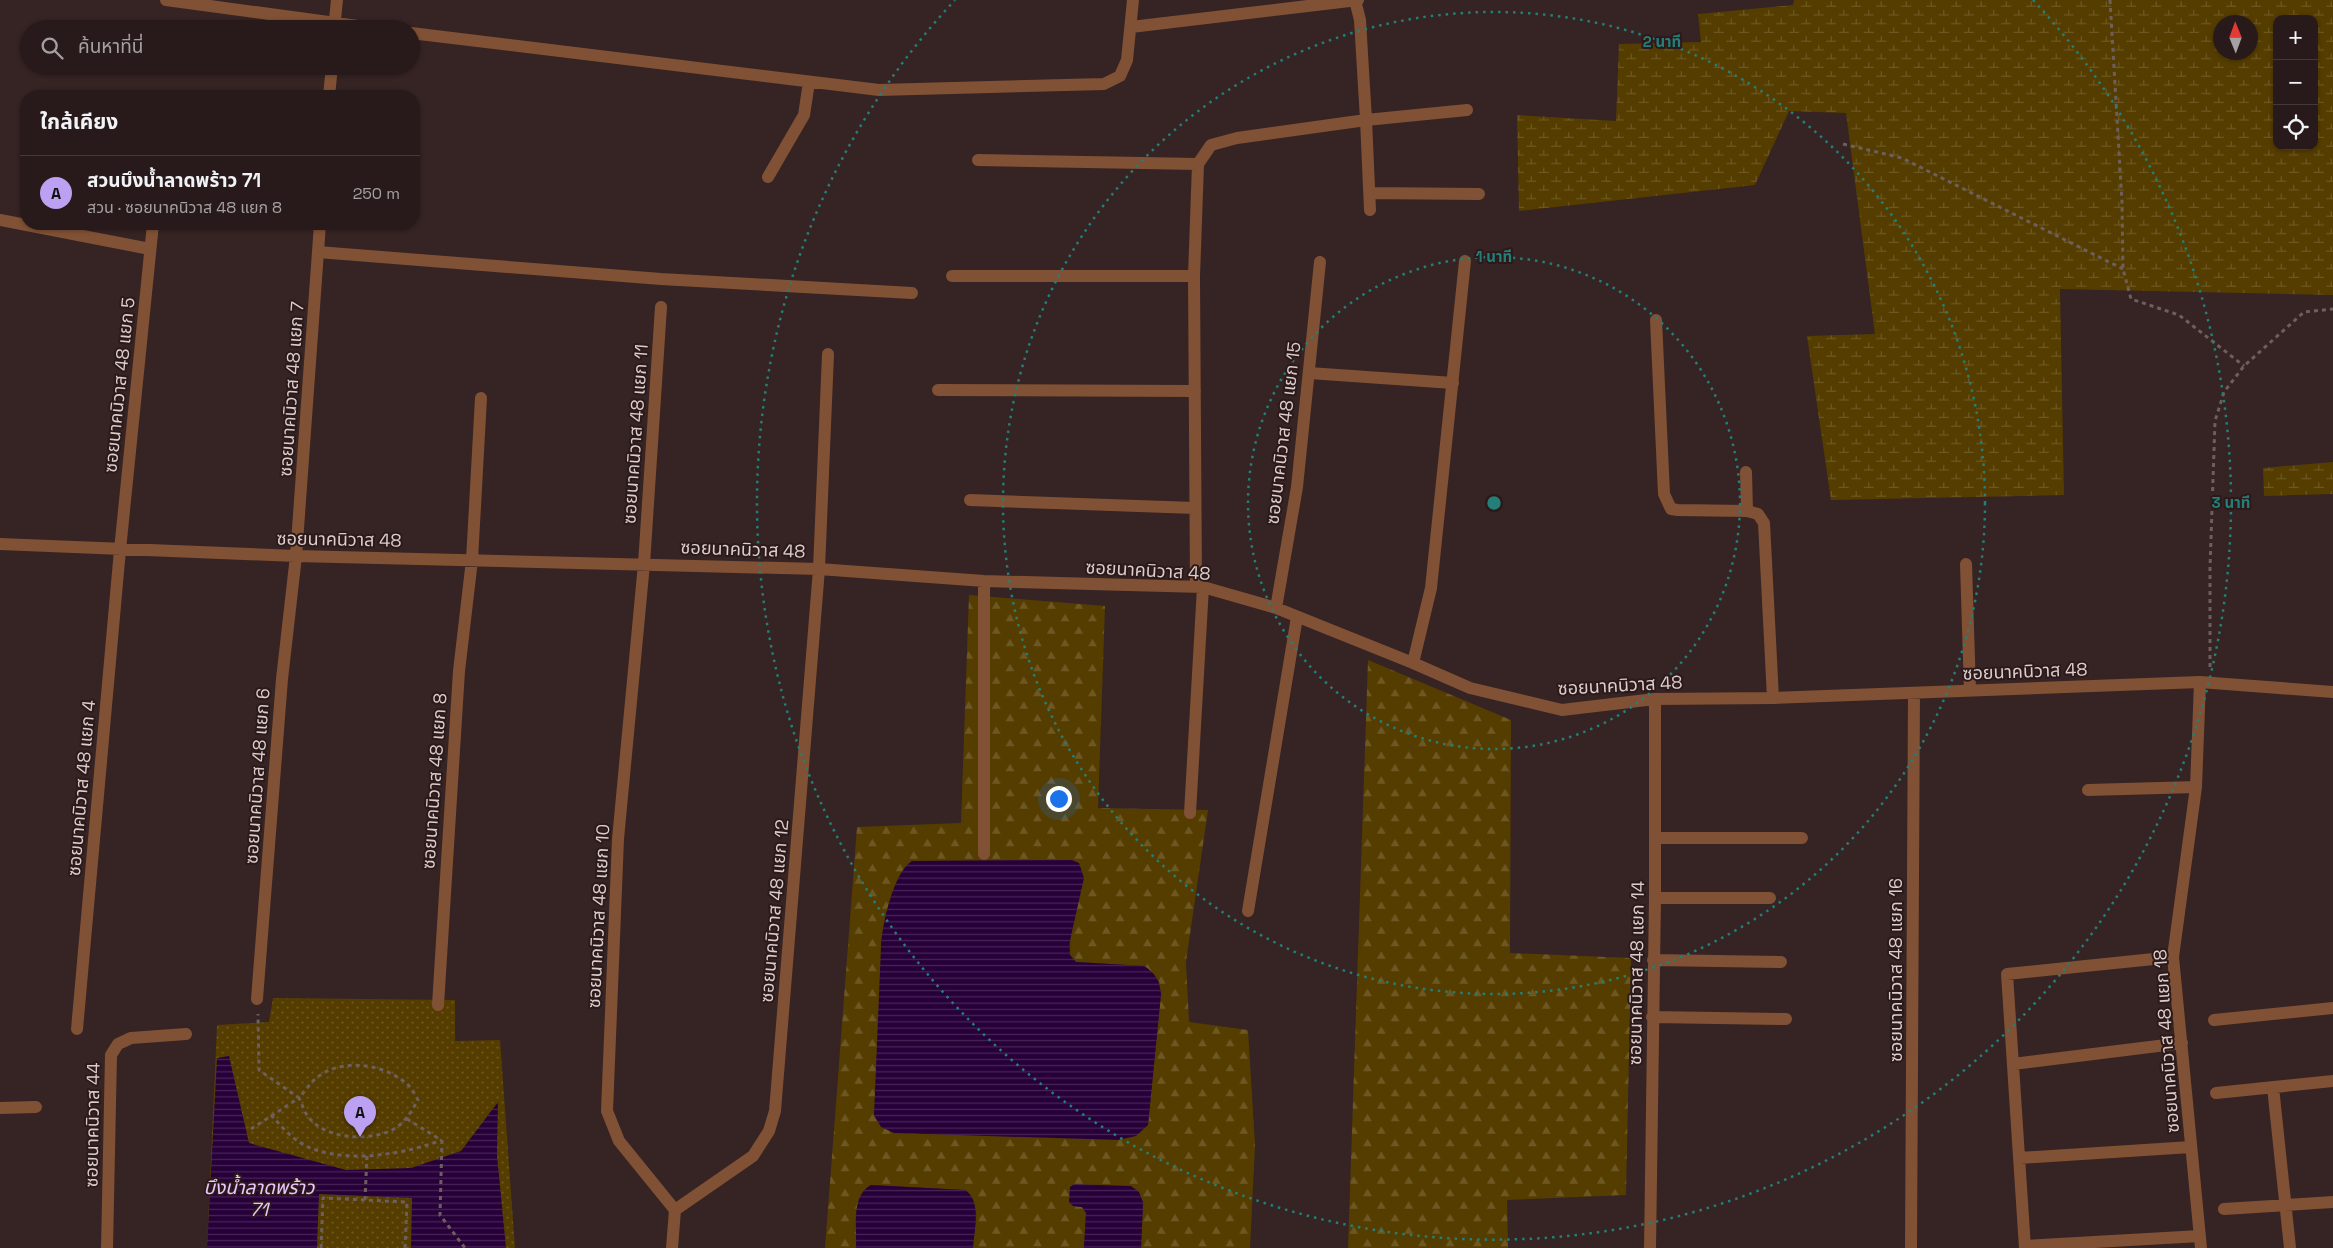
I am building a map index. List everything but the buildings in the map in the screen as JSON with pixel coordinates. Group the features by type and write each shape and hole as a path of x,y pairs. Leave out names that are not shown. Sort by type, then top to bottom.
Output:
{"street":[{"path":"166,0 296,20"},
{"path":"336,20 338,0"},
{"path":"420,34 879,90 1104,84 1120,76 1127,60 1134,0"},
{"path":"1131,27 1356,0 1360,20 1370,210"},
{"path":"330,90 331,75"},
{"path":"768,177 804,115 809,82"},
{"path":"1190,812 1199,587 1195,508 1194,276 1198,164 1211,146 1237,138 1366,120 1467,110"},
{"path":"978,160 1198,164"},
{"path":"1370,193 1479,194"},
{"path":"0,220 20,224"},
{"path":"52,230 150,249"},
{"name":"ซอยนาคนิวาส 48 แยก 5","path":"120,550 152,230"},
{"name":"ซอยนาคนิวาส 48 แยก 7","path":"296,556 320,230"},
{"path":"318,252 661,279 912,293"},
{"path":"1413,662 1432,588 1465,261"},
{"name":"ซอยนาคนิวาส 48 แยก 15","path":"1276,608 1297,487 1320,262"},
{"path":"952,276 1194,276"},
{"name":"ซอยนาคนิวาส 48 แยก 11","path":"644,564 661,307"},
{"path":"1656,320 1664,494 1666,502 1671,509 1678,510 1746,511 1758,514 1764,523 1773,698"},
{"name":"ซอยนาคนิวาส 48 แยก 12","path":"674,1210 753,1156 769,1131 775,1111 819,569 828,354"},
{"path":"1309,373 1453,383"},
{"path":"938,390 1195,392"},
{"name":"ซอยนาคนิวาส 48 แยก 8","path":"438,1005 459,671 472,560 481,398"},
{"path":"1746,472 1746,511"},
{"path":"970,500 1195,508"},
{"name":"ซอยนาคนิวาส 48","path":"0,544 296,556 819,569 984,581 1199,587 1276,608 1413,662 1470,688 1562,710 1655,699 1773,698 2205,683 2333,692"},
{"name":"ซอยนาคนิวาส 48 แยก 4","path":"77,1029 120,550"},
{"name":"ซอยนาคนิวาส 48 แยก 6","path":"257,999 282,678 296,556"},
{"name":"ซอยนาคนิวาส 48 แยก 10","path":"644,564 618,839 607,1111 619,1141 674,1210"},
{"path":"1966,564 1970,691"},
{"path":"984,581 984,854"},
{"path":"1248,912 1297,617"},
{"name":"ซอยนาคนิวาส 48 แยก 18","path":"2200,1242 2173,957 2196,787 2205,683"},
{"name":"ซอยนาคนิวาส 48 แยก 16","path":"1911,1248 1914,693"},
{"name":"ซอยนาคนิวาส 48 แยก 14","path":"1650,1248 1655,898 1655,699"},
{"path":"2088,790 2196,787"},
{"path":"1655,838 1802,838"},
{"path":"1655,898 1770,898"},
{"path":"2173,957 2007,974 2025,1247 2200,1242"},
{"path":"1653,960 1781,962"},
{"path":"2214,1020 2333,1008"},
{"path":"1652,1017 1786,1019"},
{"name":"ซอยนาคนิวาส 44","path":"107,1248 111,1055 118,1044 131,1038 186,1034"},
{"path":"2013,1064 2182,1043"},
{"path":"2216,1093 2333,1081"},
{"path":"2273,1087 2290,1248"},
{"path":"0,1108 36,1107"},
{"path":"2020,1158 2191,1147"},
{"path":"2224,1209 2333,1202"},
{"path":"672,1248 674,1210"}],"path":[{"path":"2110,0 2122,202 2122,268 2131,299 2180,316 2244,366"},
{"path":"1843,144 1902,158 2122,268"},
{"path":"2205,683 2215,421 2224,392 2244,366 2304,312 2333,309"},
{"path":"251,1129 299,1098 315,1079 337,1067 367,1065 390,1072 408,1084 418,1100 407,1119 391,1131 362,1138 331,1133 310,1119 299,1098 259,1070 257,999"},
{"path":"271,1115 288,1134 312,1149 367,1155 421,1148 442,1140"},
{"path":"407,1119 442,1140"},
{"path":"442,1140 440,1215 465,1248"},
{"path":"365,1198 367,1155"},
{"path":"321,1248 323,1198 365,1198 407,1202 405,1248"}],"green space":[{"path":"1794,0 2333,0 2333,295 2060,289 2064,495 1831,500 1807,336 1875,334 1846,113 1789,111 1755,185 1519,211 1517,115 1616,121 1619,44 1701,42 1698,14 1793,5"},
{"path":"2333,462 2333,494 2264,496 2263,468"},
{"path":"969,595 1105,606 1098,808 1208,810 1186,962 1189,1022 1248,1030 1255,1145 1250,1248 1141,1248 1143,1202 1073,1206 1082,1207 1086,1213 1084,1248 973,1248 975,1208 974,1201 965,1190 871,1185 860,1197 858,1204 856,1213 856,1248 825,1248 857,827 961,823","holes":["1072,860 1070,955 1076,962 1144,966 1159,981 1161,994 1148,1125 881,947 886,914 894,888 905,867 912,861"]},
{"path":"1368,660 1511,720 1510,953 1631,958 1626,1195 1507,1200 1508,1248 1348,1248"},
{"path":"273,998 455,1000 455,1041 500,1040 515,1248 207,1248 217,1025 269,1022"}],"water":[{"path":"1072,860 1079,863 1084,878 1069,945 1070,955 1076,962 1144,966 1154,975 1159,985 1161,994 1148,1125 1136,1136 1118,1140 894,1133 881,1127 874,1115 881,947 886,914 894,888 905,867 912,861"},
{"name":"บึงน้ำลาดพร้าว 71","path":"229,1056 249,1143 346,1170 411,1168 461,1151 498,1102 497,1155 506,1248 411,1248 412,1198 319,1194 317,1248 207,1248 217,1058"},
{"path":"1074,1184 1131,1186 1139,1192 1143,1202 1141,1248 1084,1248 1086,1213 1082,1207 1073,1206 1069,1202 1070,1187"},
{"path":"871,1185 965,1190 974,1201 975,1208 973,1248 856,1248 856,1213 858,1204 860,1197"}],"place":[{"name":"สวนบึงน้ำลาดพร้าว 71","path":"360,1137"}]}
